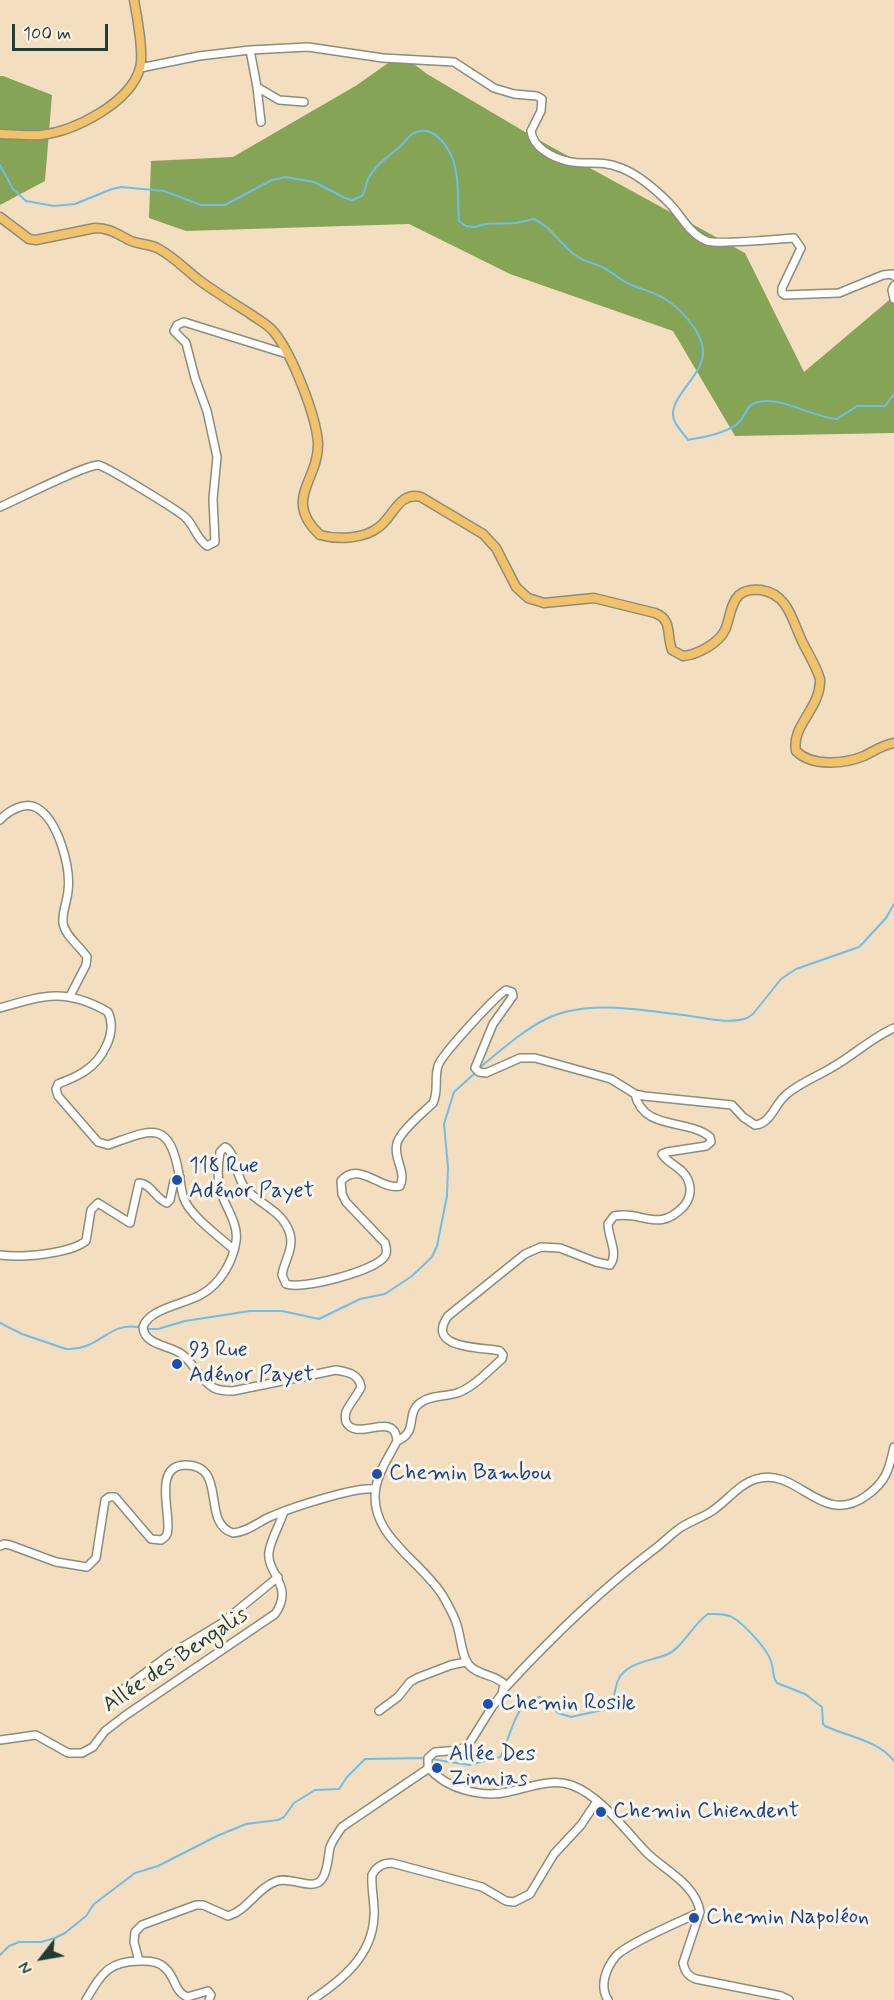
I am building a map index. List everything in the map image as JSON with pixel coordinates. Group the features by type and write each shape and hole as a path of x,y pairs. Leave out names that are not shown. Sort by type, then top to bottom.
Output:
{"main road":[{"path":"0,134 40,135 61,130 94,116 114,104 126,92 140,68 140,34 134,0"},
{"path":"0,217 29,239 36,240 103,228 117,232 130,241 159,248 210,287 267,325 277,336 302,386 316,432 317,462 303,492 302,503 310,522 320,535 347,537 367,534 386,521 397,504 410,496 421,497 455,519 476,529 490,541 516,587 524,595 544,603 594,598 654,613 666,619 670,629 669,639 672,650 683,656 696,654 718,638 725,630 740,594 752,589 771,592 787,605 820,679 815,705 795,738 796,751 808,759 838,762 861,757 894,743"}],"street":[{"path":"140,68 199,56 308,47 383,58 454,62 494,88 514,94 537,96 542,99 541,111 531,130 535,144 568,162 604,162 625,169 669,203 687,226 707,241 794,238 801,248 782,288 782,293 785,295 839,293 883,275 893,274 894,276"},
{"path":"250,50 261,122"},
{"path":"257,87 279,100 304,102"},
{"path":"894,286 892,290 894,299"},
{"path":"0,507 81,470 98,465 119,475 186,517 200,541 207,546 215,542 213,498 216,457 214,445 207,411 186,343 174,331 177,325 184,322 287,354"},
{"path":"0,820 6,813 19,807 32,805 46,813 55,830 64,857 68,890 63,912 63,926 87,957 86,965 70,996"},
{"path":"505,1688 501,1680 479,1673 466,1662 458,1627 443,1596 423,1570 397,1545 380,1522 375,1504 375,1489 397,1441 396,1433 388,1427 359,1429 347,1423 346,1410 361,1387 358,1379 350,1373 336,1370 224,1391 205,1382 179,1353 156,1343 143,1332 146,1320 162,1310 208,1290 222,1276 234,1250 237,1234 218,1180 220,1152 225,1147 229,1149 237,1174 246,1189 278,1214 287,1227 291,1248 282,1275 286,1284 304,1286 339,1278 377,1263 384,1257 387,1249 385,1243 346,1202 342,1194 341,1181 348,1174 354,1173 375,1178 391,1186 400,1186 403,1177 397,1158 397,1145 401,1136 433,1103 436,1096 438,1064 504,991 511,991 513,996 493,1024 476,1061 475,1068 479,1072 486,1073 520,1058 535,1058 611,1079 636,1094 732,1105 750,1123 758,1125 766,1121 784,1096 798,1086 894,1028"},
{"path":"0,1008 39,997 70,996 108,1012 111,1018 110,1039 93,1065 58,1084 56,1089 58,1096 98,1142 108,1145 149,1131 162,1134 171,1143 176,1157 182,1194 189,1208 234,1250"},
{"path":"397,1441 411,1431 413,1414 418,1404 466,1389 502,1359 503,1354 500,1351 472,1349 448,1339 443,1329 448,1316 525,1254 541,1247 560,1248 610,1265 614,1259 614,1253 608,1224 614,1216 662,1220 673,1216 687,1202 690,1191 688,1180 681,1169 662,1154 706,1146 712,1139 708,1134 695,1129 667,1123 647,1114 639,1105 636,1094"},
{"path":"0,1255 50,1253 79,1247 86,1241 91,1210 98,1203 130,1223 139,1183 148,1185 161,1201 166,1203 170,1200 174,1181 180,1178"},
{"path":"789,2000 781,1996 690,1976 683,1963 700,1912 694,1897 676,1875 646,1851 597,1801 583,1791 569,1784 549,1784 499,1793 475,1792 456,1787 438,1777 427,1763 430,1755 435,1752 460,1750 470,1744 505,1688 557,1632 613,1581 680,1528 711,1512 741,1487 757,1479 771,1477 786,1481 818,1501 833,1505 851,1504 880,1486 886,1477 894,1447"},
{"path":"0,1546 10,1545 56,1562 87,1567 96,1558 103,1509 105,1500 109,1497 115,1497 122,1504 151,1539 161,1540 167,1534 168,1528 165,1497 167,1479 170,1473 179,1466 194,1466 208,1477 212,1485 217,1519 227,1531 239,1532 306,1503 358,1490 375,1489"},
{"name":"Allée des Bengalis","path":"0,1740 22,1735 36,1735 68,1753 75,1754 87,1750 98,1742 105,1731 126,1715 275,1614 281,1602 281,1585 270,1561 269,1551 284,1511"},
{"path":"117,1694 169,1654 222,1623 278,1577"},
{"path":"379,1711 398,1698 410,1682 417,1677 466,1662"},
{"path":"139,1961 134,1942 135,1932 142,1925 196,1905 203,1905 228,1916 238,1913 264,1888 283,1879 314,1884 320,1882 324,1877 331,1846 342,1827 429,1768"},
{"path":"312,2000 342,1978 355,1966 364,1953 371,1936 374,1917 372,1875 380,1865 392,1863 482,1887 506,1901 514,1902 530,1893 554,1854 581,1825 597,1801"},
{"path":"608,2000 604,1983 607,1970 617,1955 640,1941 700,1912"},
{"path":"86,2000 96,1982 107,1971 126,1960 156,1963 164,1967 183,1995 191,1996 208,1991 211,1995 209,2000"}],"green space":[{"path":"401,54 427,74 537,139 745,253 804,372 894,296 894,433 735,436 673,331 510,274 409,224 186,231 149,218 151,161 233,157 357,85"},
{"path":"0,76 52,95 45,181 0,205"}],"waterway":[{"path":"0,165 13,189 26,201 54,206 75,204 121,187 164,191 201,205 225,205 272,180 286,177 314,182 352,200 362,196 368,179 381,162 414,133 426,131 442,141 455,165 459,221 466,226 475,227 534,219 578,257 604,268 627,283 660,296 677,308 689,321 701,342 702,359 698,369 679,396 673,414 676,424 688,440 730,429 755,403 774,401 837,419 857,406 885,406 894,394"},
{"path":"479,1068 528,1029 546,1019 578,1009 631,1009 723,1021 747,1018 753,1014 781,979 796,969 859,947 886,918 894,904"},
{"path":"147,1329 158,1329 185,1321 250,1311 282,1311 319,1319 360,1299 385,1294 412,1276 432,1257 437,1246 447,1196 448,1167 444,1124 454,1092 474,1074"},
{"path":"0,1323 22,1334 66,1349 87,1346 119,1329 138,1327"},
{"path":"0,1955 9,1946 19,1942 41,1942 65,1933 86,1916 94,1904 135,1873 158,1866 246,1824 278,1820 284,1817 294,1803 315,1790 339,1789 347,1777 365,1759 425,1758 469,1765 500,1757 514,1721 524,1705 531,1699 540,1697 558,1713 571,1717 607,1709 617,1683 626,1670 673,1651 708,1614 720,1614 737,1620 767,1653 777,1683 805,1694 822,1707 825,1726 880,1748 894,1761"}],"place":[{"name":"118 Rue Adénor Payet","path":"177,1180"},
{"name":"93 Rue Adénor Payet","path":"177,1364"},
{"name":"Chemin Bambou","path":"377,1474"},
{"name":"Chemin Rosile","path":"488,1704"},
{"name":"Allée Des Zinnias","path":"437,1768"},
{"name":"Chemin Chiendent","path":"601,1812"},
{"name":"Chemin Napoléon","path":"694,1918"}]}
